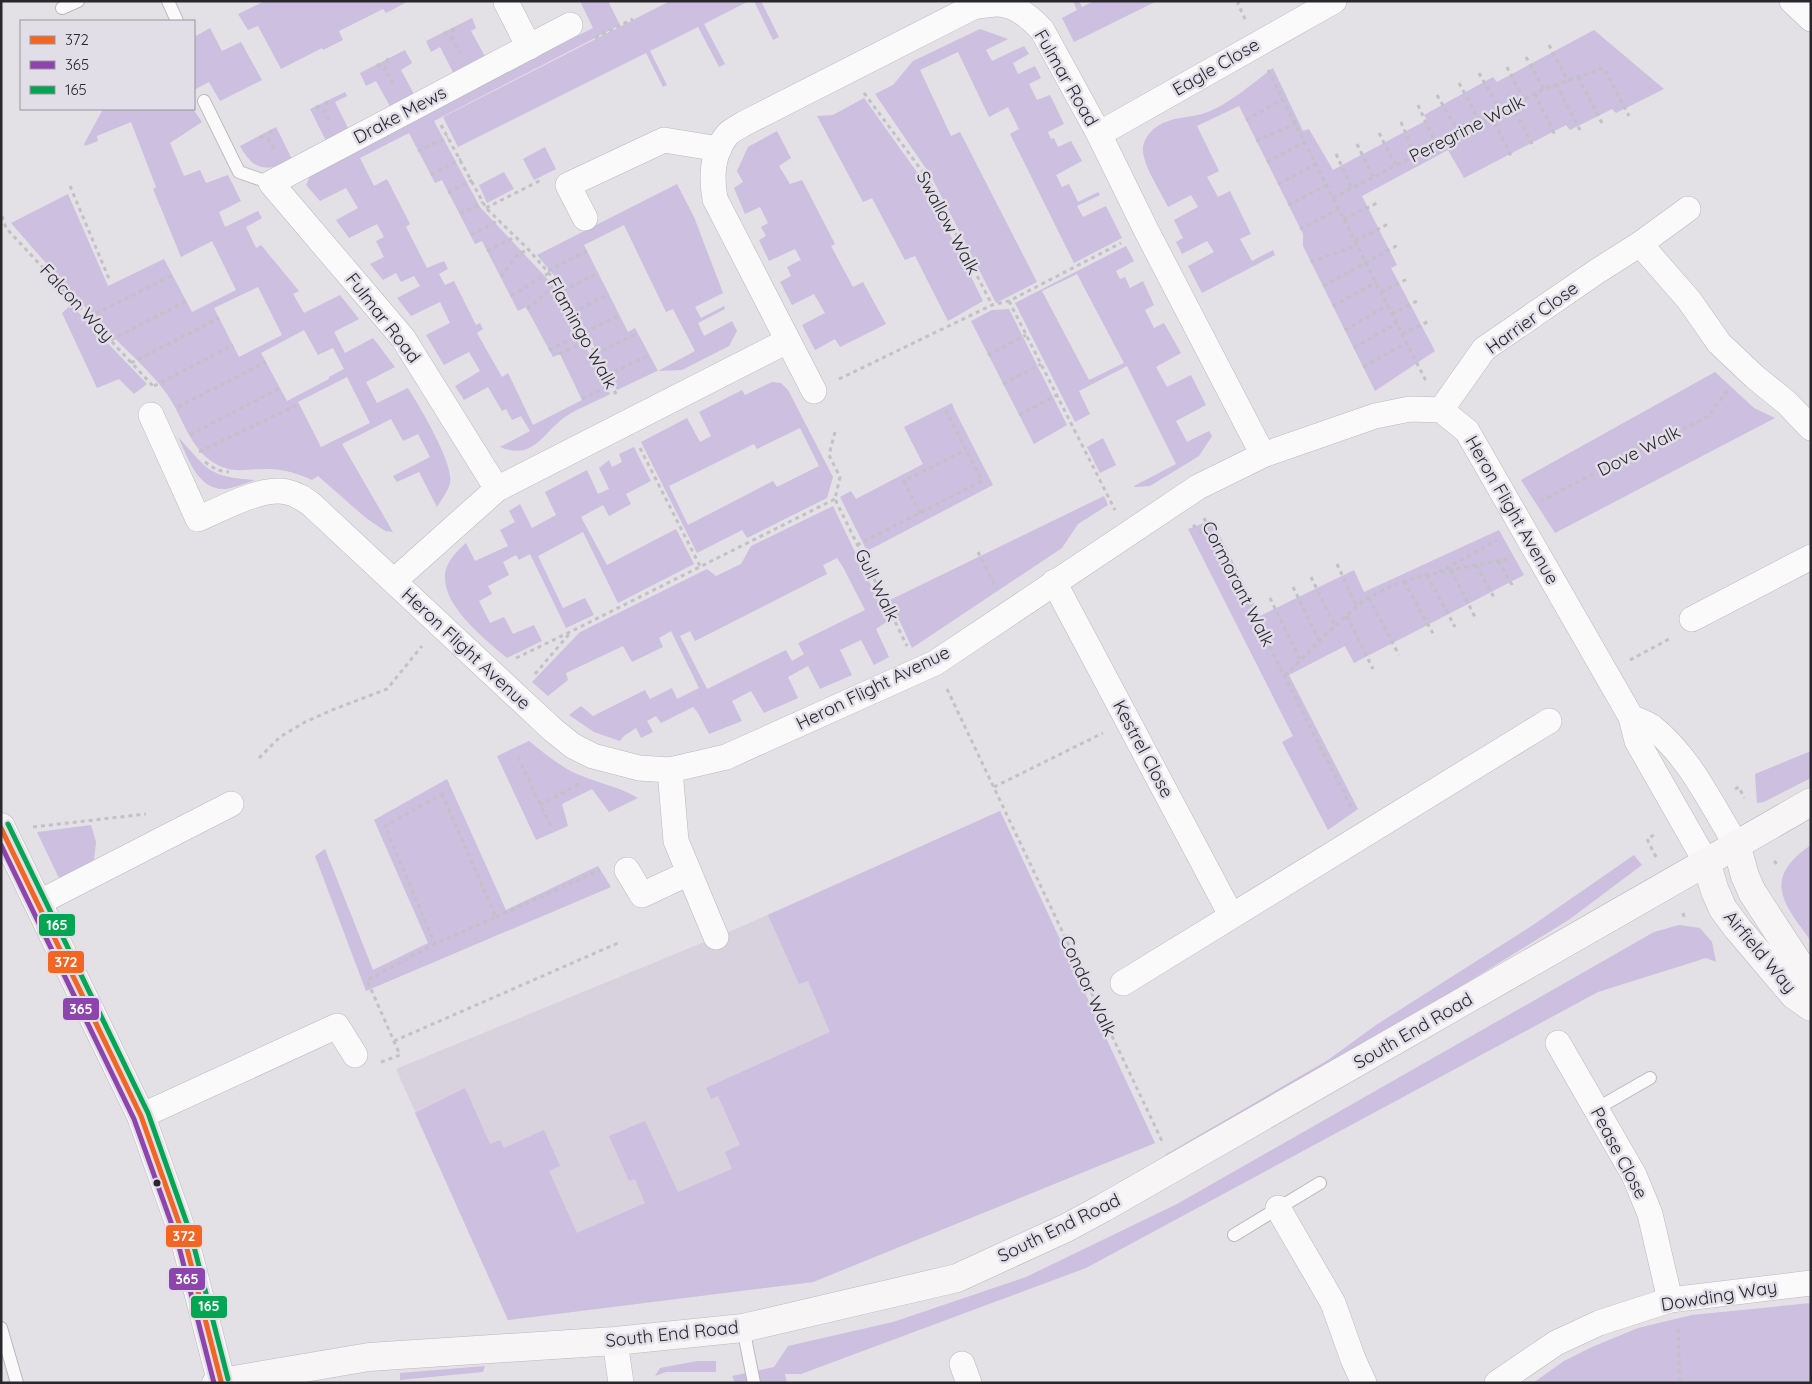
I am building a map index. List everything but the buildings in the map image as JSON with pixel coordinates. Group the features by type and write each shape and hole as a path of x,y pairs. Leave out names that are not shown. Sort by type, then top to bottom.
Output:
{"street":[{"name":"Eagle Close","path":"1099,134 1334,1"},
{"path":"1792,1 1811,19"},
{"path":"506,2 529,47"},
{"name":"Fulmar Road","path":"814,391 787,342 715,199 712,182 713,165 719,149 728,134 745,122 973,7 999,4 1022,6 1042,30 1099,134 1146,230 1263,455"},
{"name":"Drake Mews","path":"271,183 570,24"},
{"path":"585,218 568,186 664,140 719,149"},
{"name":"Fulmar Road","path":"271,183 403,338 497,489"},
{"name":"Harrier Close","path":"1441,410 1484,349 1640,244 1688,209"},
{"path":"1640,244 1689,300 1719,343 1745,368 1787,403 1811,428"},
{"path":"394,581 497,489 787,342"},
{"name":"Heron Flight Avenue","path":"161,413 198,519 269,491 286,491 300,496 312,505 553,730 573,746 593,756 639,768 670,770 726,757 927,667 1191,492 1263,455 1375,416 1410,409 1441,410 1467,431 1606,673 1630,717 1637,741 1706,862"},
{"path":"1692,619 1811,557"},
{"name":"Kestrel Close","path":"1054,582 1231,915"},
{"path":"1630,717 1651,727 1681,756 1736,844"},
{"path":"1122,983 1549,721"},
{"path":"670,770 676,841 716,938"},
{"name":"South End Road","path":"218,1382 369,1357 615,1341 743,1328 956,1278 1066,1228 1159,1177 1811,802"},
{"path":"38,903 231,804"},
{"path":"2,829 142,1116 184,1237 218,1382"},
{"name":"Airfield Way","path":"1736,844 1745,876 1752,892 1808,978 1811,986"},
{"name":"Airfield Way","path":"1706,862 1715,891 1724,910 1794,995 1811,1007"},
{"path":"627,870 642,895 689,873"},
{"path":"142,1116 337,1026 355,1055"},
{"name":"Pease Close","path":"1558,1043 1634,1175 1650,1214 1670,1300"},
{"path":"1278,1208 1333,1304 1353,1360 1364,1383"},
{"name":"Dowding Way","path":"1497,1383 1556,1343 1599,1322 1670,1300 1811,1282"},
{"path":"615,1341 621,1383"}],"lane":[{"path":"62,8 78,1"},
{"path":"168,1 178,20"},
{"path":"204,102 239,172 271,183"},
{"path":"1596,1109 1650,1078"},
{"path":"1234,1235 1320,1182"},
{"path":"1,1328 17,1383"},
{"path":"743,1328 754,1383"}],"path":[{"path":"444,32 453,39"},
{"path":"1255,45 1441,410"},
{"path":"1549,45 1568,81"},
{"path":"1526,57 1544,89"},
{"path":"377,64 386,70"},
{"path":"1507,67 1523,99"},
{"name":"Peregrine Walk","path":"1333,198 1523,99 1556,84 1604,68 1629,116"},
{"name":"Swallow Walk","path":"848,70 928,179 992,305"},
{"path":"1479,73 1501,111"},
{"path":"1578,77 1602,123"},
{"path":"1459,83 1480,122"},
{"path":"1556,84 1581,132"},
{"path":"1535,94 1556,137"},
{"path":"1436,95 1459,132"},
{"path":"1246,120 1283,99"},
{"path":"1418,105 1436,144"},
{"path":"1512,105 1534,148"},
{"path":"316,106 325,112"},
{"path":"1491,116 1512,158"},
{"name":"Flamingo Walk","path":"438,118 486,208 528,249 560,286 607,375 628,422"},
{"path":"1401,122 1415,156"},
{"path":"1256,141 1295,124"},
{"path":"1379,133 1396,166"},
{"path":"260,136 269,140"},
{"path":"418,151 448,137"},
{"path":"1267,162 1305,142"},
{"path":"1357,144 1373,177"},
{"path":"1336,154 1352,188"},
{"path":"431,175 461,160"},
{"path":"1278,184 1316,164"},
{"path":"486,208 549,177 568,186"},
{"path":"448,193 472,180"},
{"path":"1288,205 1327,185"},
{"path":"70,186 110,281"},
{"path":"460,214 483,202"},
{"path":"1344,219 1377,203"},
{"path":"1300,228 1339,209"},
{"name":"Falcon Way","path":"2,216 6,228 154,387 233,345"},
{"path":"470,235 498,220"},
{"path":"1355,241 1388,224"},
{"path":"814,391 992,305 1009,301 1146,230"},
{"path":"487,250 515,236"},
{"path":"1311,262 1357,245"},
{"path":"1323,286 1398,245"},
{"path":"501,277 516,256 528,249"},
{"path":"511,296 548,272 587,251"},
{"path":"562,291 598,273"},
{"path":"89,317 173,275"},
{"path":"1381,292 1407,279"},
{"path":"1333,306 1376,282"},
{"path":"527,309 546,293 560,286"},
{"path":"573,312 609,294"},
{"path":"1392,314 1419,300"},
{"path":"111,340 186,301"},
{"path":"1009,301 1127,533"},
{"path":"1345,330 1388,305"},
{"path":"549,350 620,315"},
{"path":"132,363 219,318"},
{"path":"1402,334 1431,320"},
{"path":"1354,348 1397,323"},
{"path":"595,354 638,334"},
{"path":"988,355 1026,335"},
{"path":"560,354 588,340"},
{"path":"1363,367 1406,342"},
{"path":"607,375 648,355"},
{"path":"161,413 266,362"},
{"path":"1003,384 1042,364"},
{"name":"Dove Walk","path":"1518,520 1707,417 1745,368"},
{"path":"582,399 611,384"},
{"path":"185,438 280,388"},
{"path":"1019,415 1057,395"},
{"path":"198,454 299,404"},
{"path":"857,545 982,482 944,407"},
{"path":"628,422 700,566"},
{"path":"489,670 572,631 835,499 840,477 829,455 835,432"},
{"path":"920,512 904,482 966,450"},
{"path":"203,460 217,470 232,473"},
{"name":"Cormorant Walk","path":"1191,492 1365,834"},
{"name":"Gull Walk","path":"835,499 857,545 927,667"},
{"path":"1436,573 1518,520"},
{"path":"978,552 1009,613"},
{"path":"1285,676 1319,641 1357,607 1393,585 1436,573 1537,554"},
{"path":"1498,561 1514,588"},
{"path":"1337,564 1357,607"},
{"path":"1476,565 1495,599"},
{"path":"1451,570 1475,617"},
{"path":"1427,575 1455,627"},
{"path":"1311,578 1335,626"},
{"path":"1404,581 1435,637"},
{"path":"1293,587 1319,641"},
{"path":"1270,598 1300,660"},
{"path":"1369,598 1399,655"},
{"path":"1347,616 1373,669"},
{"path":"1606,673 1682,632 1692,619"},
{"path":"259,758 280,737 305,722 387,689 439,624"},
{"path":"515,695 572,631"},
{"name":"Condor Walk","path":"927,667 994,787 1163,1143"},
{"path":"994,787 1128,720"},
{"path":"540,805 589,778 593,756"},
{"path":"518,757 551,827"},
{"path":"434,944 385,826 442,794 496,917"},
{"path":"2,829 155,813"},
{"path":"1646,839 1656,857"},
{"path":"1774,860 1778,865"},
{"path":"355,1055 362,1068 400,1055 367,980 434,944 600,870"},
{"path":"1683,913 1685,920"},
{"path":"394,1041 618,943"},
{"path":"1670,1300 1679,1338 1680,1383"}],"shaded area":[{"path":"265,1 407,2 386,13 383,9 339,31 343,40 323,50 322,48 281,69 258,26 248,30 238,14"},
{"path":"580,1 608,1 620,25 434,121 480,207 555,287 610,394 565,417 529,448 512,450 500,447 530,431 521,416 512,420 506,409 502,411 488,387 464,400 455,386 480,371 469,352 444,365 426,335 450,323 440,302 411,316 397,298 420,286 414,276 401,282 396,273 383,280 370,264 384,257 376,241 384,237 377,224 349,238 336,220 358,208 346,188 320,201 306,185 313,169 593,28","holes":["409,133 435,183 442,180 475,244 482,241 518,311 526,307 553,357 560,354 582,400 533,425 508,373 502,377 477,333 483,329 480,323 476,325 454,281 445,285 439,274 448,269 444,261 427,268 406,227 410,224 387,179 374,186 360,158"]},
{"path":"670,1 749,1 704,24 725,64 719,67 698,27 650,51 667,85 663,87 646,53 458,147 443,117"},
{"path":"754,1 761,1 779,37 773,40"},
{"path":"1073,1 1079,1 1082,7 1094,1 1157,1 1074,42 1062,18 1077,10"},
{"path":"472,18 476,28 471,31 487,60 455,76 440,47 431,52 426,41"},
{"path":"210,28 222,51 241,42 262,80 220,101 209,82 195,89 195,36"},
{"path":"980,29 1008,39 986,50 992,61 1024,46 1029,54 1013,63 1018,74 1035,66 1041,78 1029,84 1037,100 1050,95 1064,124 1048,132 1051,139 1054,138 1058,147 1071,141 1082,161 1056,175 1062,187 1069,184 1078,202 1098,192 1100,195 1077,206 1083,217 1106,206 1122,238 1074,263 1010,134 1019,129 1008,107 989,117 958,52 920,70 951,136 960,132 1037,282 996,303 931,176 875,94 893,85 913,61"},
{"path":"1594,30 1664,89 1616,113 1612,109 1570,130 1566,125 1464,178 1448,150 1362,196 1397,265 1391,268 1435,351 1375,391 1303,246 1303,234 1239,106 1197,126 1219,171 1207,177 1218,197 1230,191 1251,234 1240,239 1252,261 1273,250 1275,255 1202,293 1188,266 1214,252 1207,241 1182,254 1176,242 1183,238 1174,220 1198,207 1191,195 1168,207 1156,186 1143,154 1146,138 1155,128 1168,121 1211,111 1239,94 1273,68 1303,131 1309,129 1333,170 1427,120 1424,115 1493,77 1497,82"},
{"path":"405,50 412,63 401,70 415,96 391,108 376,81 366,86 360,73"},
{"path":"345,92 347,96 335,102 349,130 326,141 310,109"},
{"path":"864,98 924,182 983,301 948,321 915,256 905,260 872,198 863,202 817,116 833,115"},
{"path":"102,110 194,110 202,122 170,143 184,176 200,170 206,183 228,175 241,201 219,212 225,227 258,211 262,218 246,227 256,248 261,245 299,291 293,294 304,313 340,295 359,319 334,332 345,353 373,338 395,367 366,382 377,403 408,388 420,408 435,435 447,462 450,474 449,486 437,507 419,472 397,482 393,476 430,457 418,434 403,441 391,419 342,444 393,532 385,531 366,518 318,476 312,480 275,469 228,469 214,463 198,449 173,403 160,385 78,300 11,223 68,194 108,286 164,259 192,312 236,290 212,241 181,257 153,189 156,187 131,122 97,136 98,141 85,146 84,144","holes":["258,287 282,335 239,357 214,308","304,330 318,355 333,348 344,369 287,401 261,353","347,377 370,423 321,447 298,402"]},
{"path":"276,127 292,159 276,166 262,167 256,165 245,155 240,146"},
{"path":"777,131 791,158 779,166 790,184 802,180 835,244 831,246 853,287 863,282 886,324 840,347 835,339 815,350 802,325 825,313 814,294 792,305 780,282 791,276 787,267 801,260 795,249 769,261 759,240 766,236 761,227 768,223 760,207 745,214 734,188 743,182 737,171 748,147"},
{"path":"545,147 556,169 534,180 523,159"},
{"path":"504,172 514,189 487,203 479,185"},
{"path":"677,184 694,217 723,293 695,307 701,318 724,306 725,309 698,323 704,336 732,321 737,331 729,346 682,370 658,371 657,371 617,390 562,285 537,255","holes":["624,225 666,312 673,309 695,351 658,371 635,328 628,332 584,245"]},
{"path":"1126,246 1134,261 1116,271 1120,279 1125,277 1130,288 1143,281 1154,305 1145,310 1154,328 1164,323 1181,353 1156,367 1167,387 1191,375 1206,405 1176,421 1187,442 1209,431 1212,436 1199,456 1150,486 1135,487 1176,464 1127,366 1079,391 1090,414 1075,422 1015,303","holes":["1077,274 1124,363 1089,380 1042,291"]},
{"path":"71,305 147,384 134,394 119,379 97,388 62,313"},
{"path":"1009,309 1067,425 1034,444 971,321 992,310"},
{"path":"1715,372 1754,408 1775,418 1555,533 1521,480"},
{"path":"772,382 781,383 788,390 833,477 827,498 747,538 742,530 697,553 641,442 687,418 700,442 711,436 699,412 742,390 745,395","holes":["800,428 819,466 777,487 773,481 688,525 669,486 754,444 757,449"]},
{"path":"952,403 993,485 867,551 840,497 851,491 856,499 923,464 904,427"},
{"path":"178,437 203,464 217,474 239,479 255,480 225,489 215,488 207,484 200,478 190,463"},
{"path":"1103,438 1116,465 1100,473 1087,447"},
{"path":"634,447 651,481 626,494 631,504 609,516 603,505 581,517 607,565 676,529 694,564 618,603 583,532 538,556 563,608 585,598 594,615 566,628 530,554 519,560 516,555 503,562 509,575 488,586 492,594 479,601 490,623 504,617 513,634 534,625 542,641 507,658 468,622 452,601 445,578 449,563 466,543 475,561 508,546 500,530 515,522 509,511 520,504 532,528 556,515 545,492 587,470 598,494 609,489 599,468 609,460 612,467 622,462 619,454"},
{"path":"1104,496 1108,505 1078,524 1062,548 912,648 890,600"},
{"path":"833,506 888,621 876,629 889,657 874,665 861,640 840,650 852,675 820,689 808,666 788,677 798,698 764,713 751,691 732,701 742,721 709,734 693,707 661,723 656,716 647,721 653,732 641,738 636,728 620,741 594,732 569,715 581,706 593,716 645,690 650,699 672,688 677,699 699,688 671,631 659,638 663,647 632,662 623,646 566,673 568,680 548,696 532,682 580,632 707,569 716,576 741,564 751,546","holes":["837,558 865,610 798,643 804,654 792,661 786,650 707,689 680,636 690,631 695,641 827,574 823,565"]},
{"path":"1212,520 1260,616 1354,570 1364,592 1499,530 1524,575 1354,663 1345,646 1289,675 1358,809 1328,830 1282,742 1293,736 1188,529"},
{"path":"529,741 570,771 623,790 638,798 609,812 592,789 562,804 568,826 536,840 497,756"},
{"path":"1811,751 1811,778 1764,802 1757,803 1755,774"},
{"path":"447,779 506,910 598,866 611,887 366,991 315,856 325,849 373,970 428,943 374,820"},
{"path":"1000,811 1155,1143 813,1282 508,1320 396,1069 738,928"},
{"path":"1000,811 1155,1143 813,1282 508,1320 415,1113 465,1088 490,1144 500,1140 504,1148 544,1130 560,1166 549,1171 577,1233 645,1203 635,1179 629,1181 609,1136 645,1121 678,1192 732,1169 725,1152 740,1145 718,1096 711,1099 706,1088 830,1032 808,981 799,984 768,915"},
{"path":"91,825 96,842 94,860 59,878 37,832"},
{"path":"1811,845 1811,941 1786,904 1781,884 1789,864"},
{"path":"1634,855 1642,865 1570,919 1379,1037 1168,1161 1165,1155 1328,1060 1376,1025 1533,925"},
{"path":"1679,925 1700,928 1712,942 1716,962 1706,958 1598,992 1086,1268 801,1374 785,1374 787,1383 735,1383 732,1376 774,1367 788,1346 893,1322 1026,1277 1177,1204 1654,932"},
{"path":"1811,1303 1811,1383 1533,1383 1564,1361 1638,1328 1692,1315"},
{"path":"697,1361 716,1361 716,1372 666,1372 655,1376 660,1368"},
{"path":"485,1366 483,1372 400,1380 400,1373"}],"transit line":[{"name":"165","path":"8,824 148,1113 191,1235 228,1379"},
{"name":"372","path":"1,828 141,1116 184,1237 221,1381"},
{"name":"365","path":"1,845 134,1119 177,1239 214,1383"}]}
